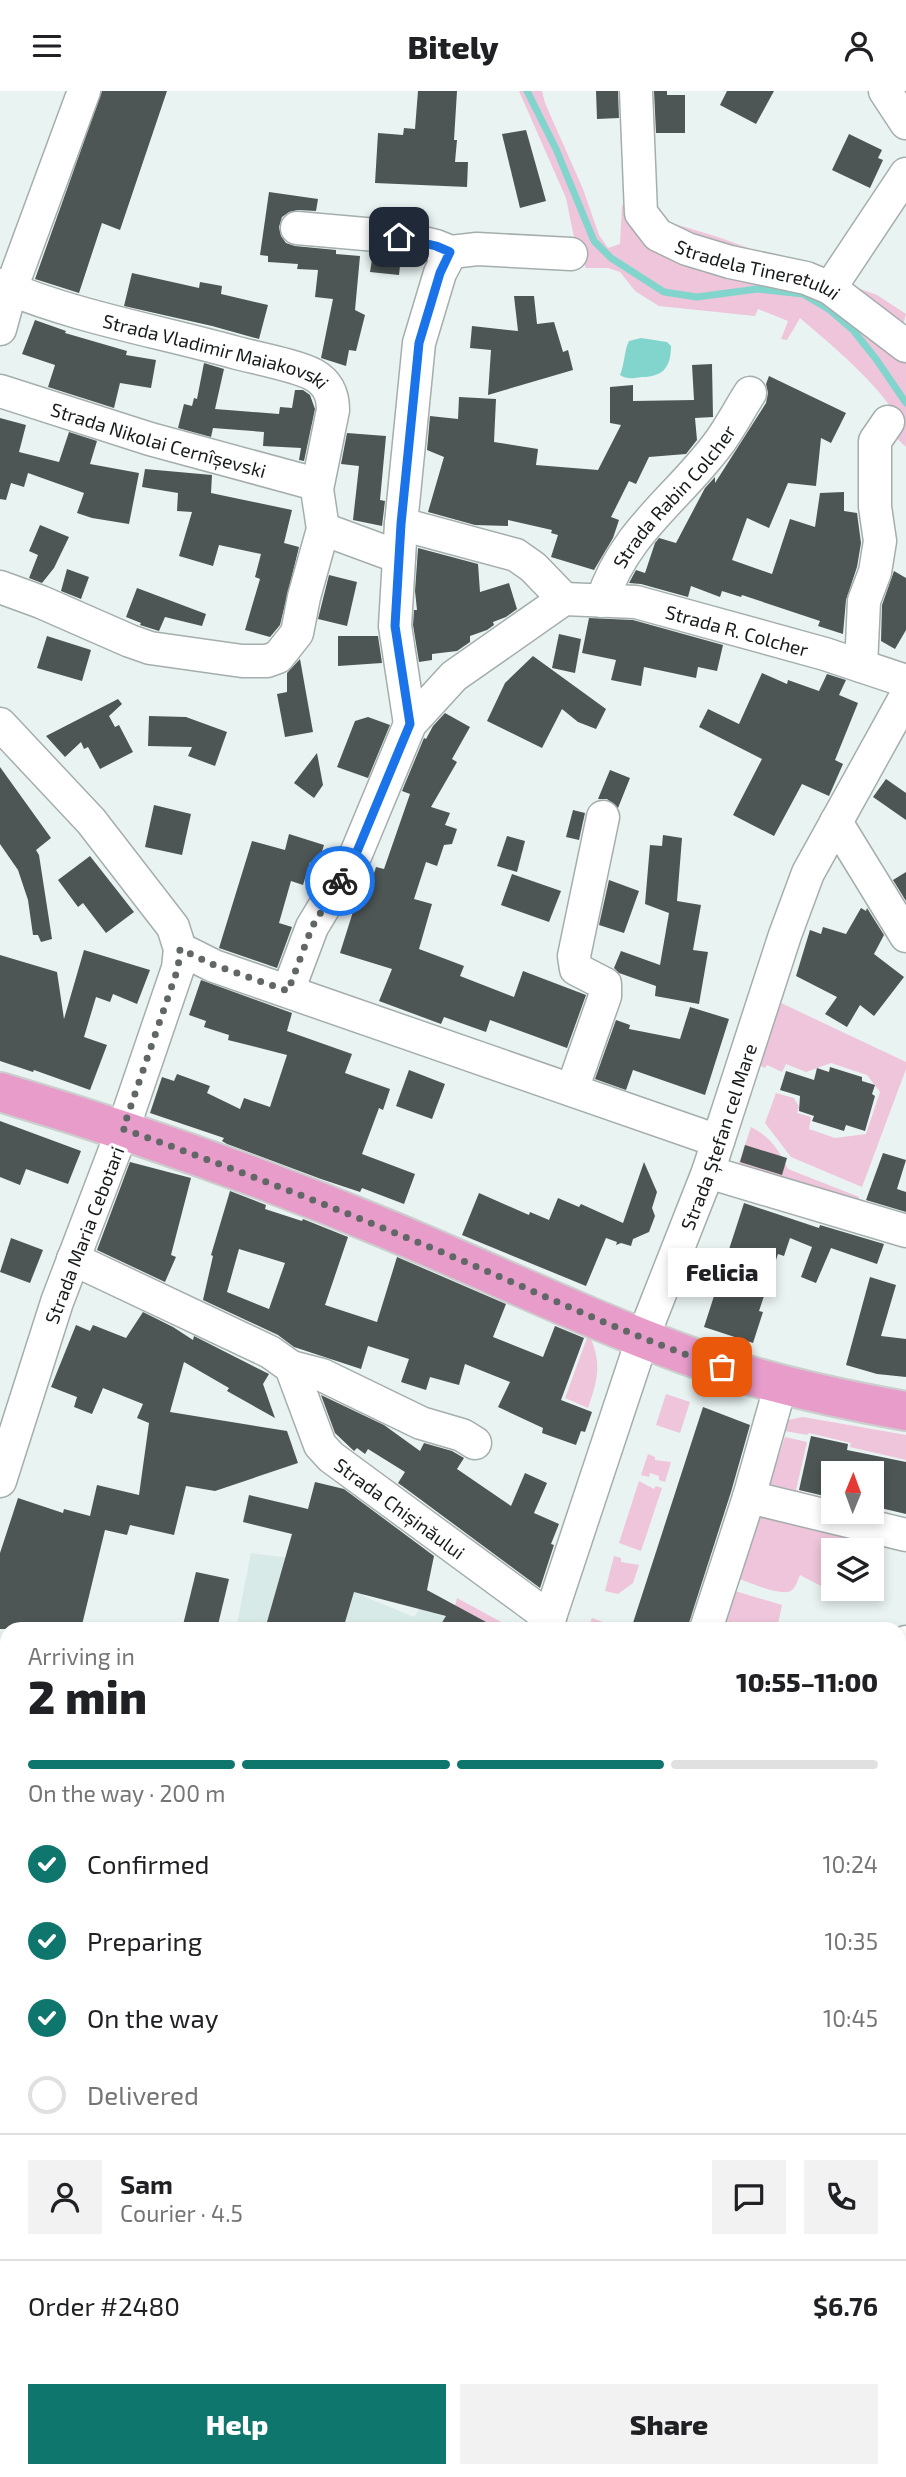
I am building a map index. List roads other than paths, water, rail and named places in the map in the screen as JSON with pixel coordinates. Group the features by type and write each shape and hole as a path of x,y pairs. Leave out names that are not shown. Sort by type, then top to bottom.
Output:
{"main road":[{"path":"0,1092 123,1129 252,1175 643,1338 710,1363 781,1384 906,1411"}],"street":[{"path":"0,329 5,287 84,91"},
{"name":"Stradela Tineretului","path":"636,91 641,213 658,235 687,249 730,262 806,278 831,288 906,346"},
{"path":"885,91 906,123"},
{"path":"831,288 906,174"},
{"path":"297,228 399,237 450,252 477,249 571,254"},
{"path":"410,724 395,626 401,524 419,343 440,273 450,252"},
{"name":"Strada Vladimir Maiakovski","path":"5,287 90,316 313,374 323,381 333,399 317,489 323,529"},
{"name":"Strada Nikolai Cernîșevski","path":"0,391 150,439 312,484 317,489"},
{"name":"Strada Rabin Colcher","path":"602,601 618,561 654,514 718,445 750,393"},
{"path":"861,666 864,601 875,572 880,541 875,507 875,441 888,422"},
{"path":"288,991 312,927 356,854 410,724 454,676 564,599 533,567 516,555 401,524"},
{"path":"0,587 150,648 242,661 268,661 278,657 297,633 323,529 399,557"},
{"name":"Strada R. Colcher","path":"564,599 636,602 698,618 861,666 905,696"},
{"name":"Strada Ștefan cel Mare","path":"549,1622 643,1338 708,1173 785,935 808,873 905,696"},
{"path":"0,724 91,821 173,927 180,949 214,965 718,1141"},
{"path":"572,1090 605,996 605,984 576,969 574,956 603,817"},
{"path":"836,822 906,936"},
{"name":"Strada Maria Cebotari","path":"0,1481 57,1302 123,1129 178,968 180,949"},
{"path":"708,1173 906,1231"},
{"path":"73,1258 270,1352 291,1367 322,1375 422,1423 462,1435 475,1443"},
{"name":"Strada Chișinăului","path":"291,1367 320,1445 331,1457 545,1622"},
{"path":"708,1622 750,1497 781,1384"},
{"path":"750,1497 906,1535"}],"water":[{"path":"641,338 667,342 671,346 667,365 660,373 649,377 623,377 620,375 629,341"}],"waterway":[{"path":"527,91 556,149 594,241 611,258 664,292 697,297 757,289 803,294 830,310 853,330 906,403"}],"place":[{"name":"Felicia","path":"722,1367"}]}
